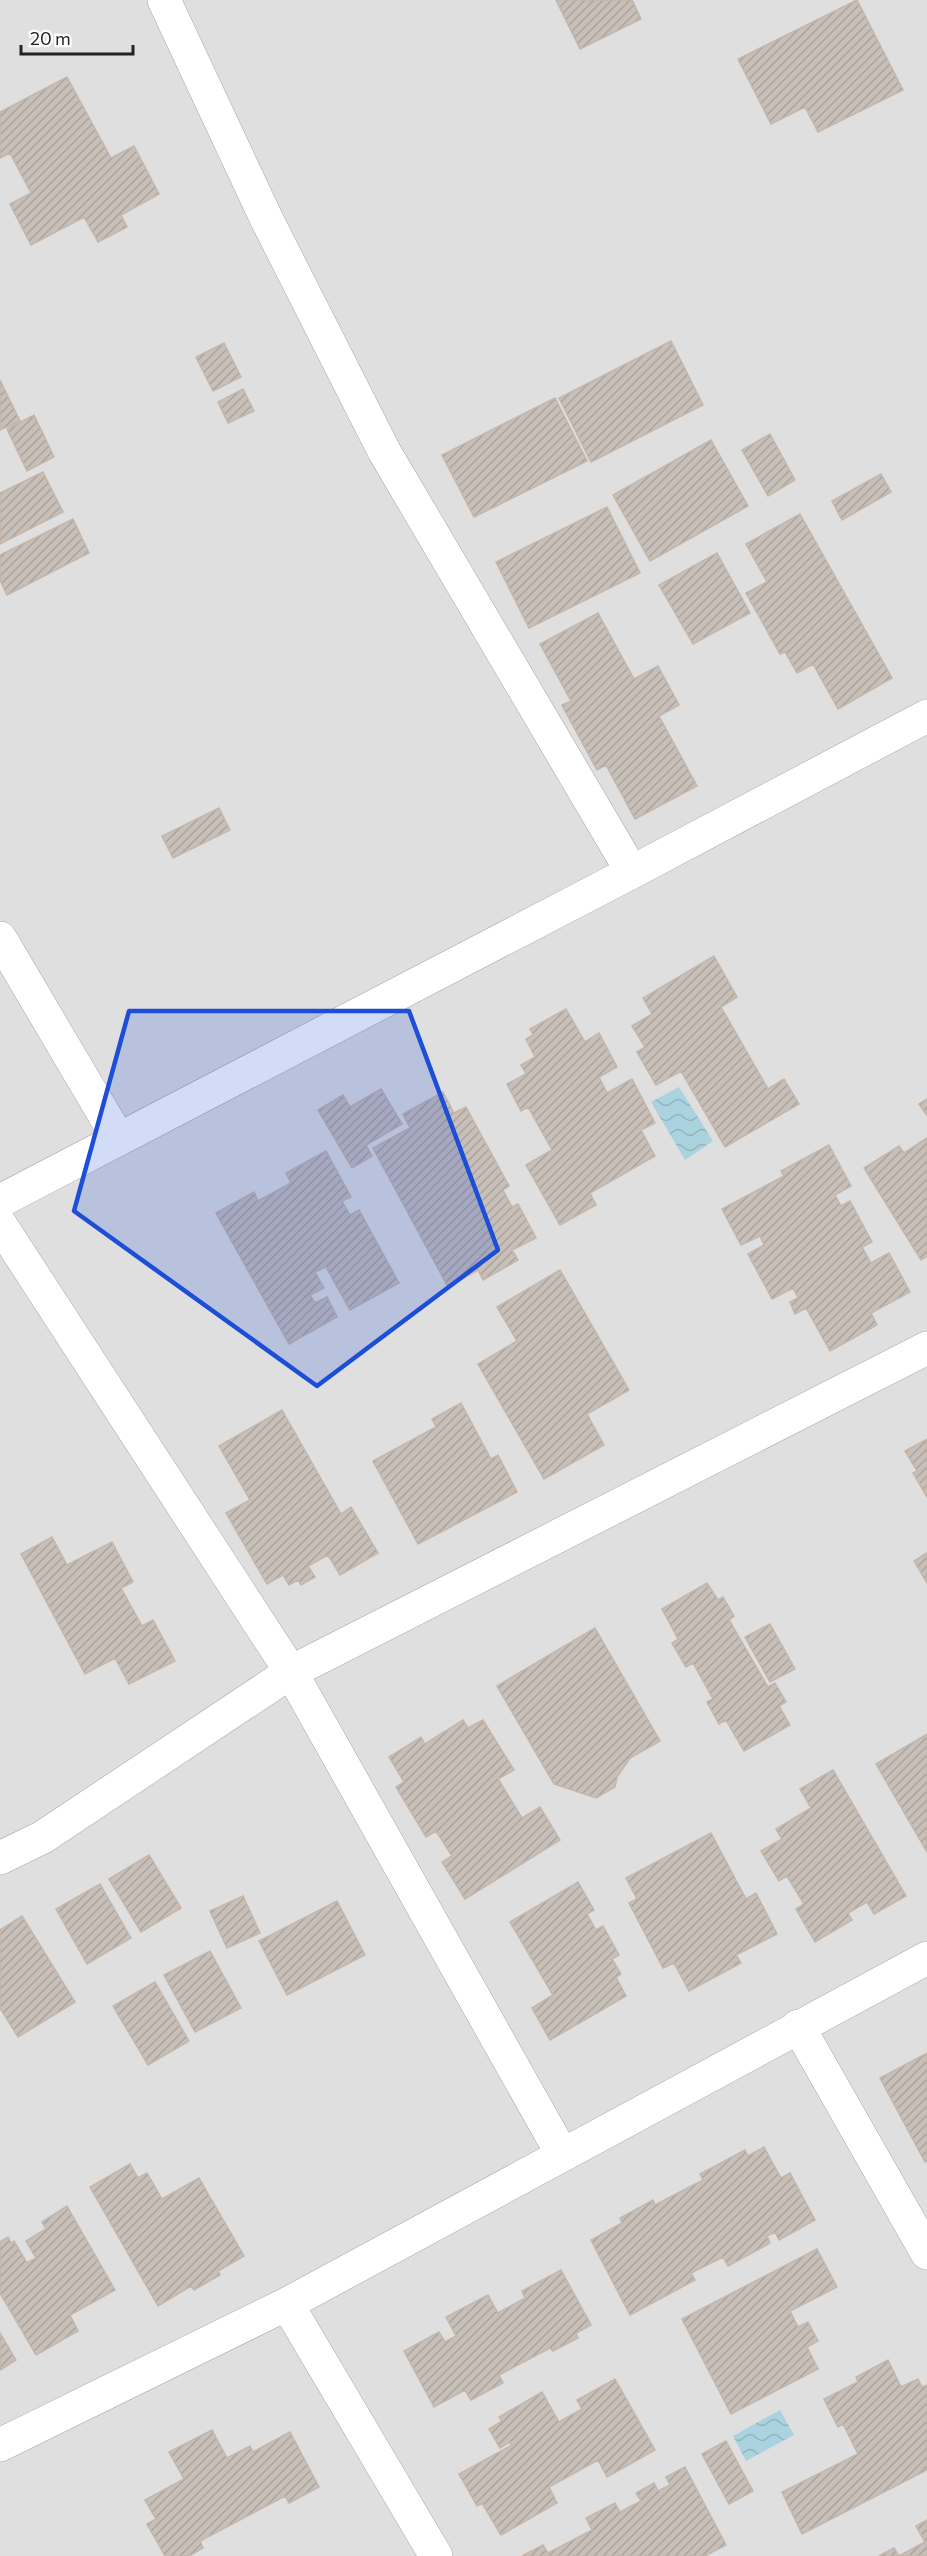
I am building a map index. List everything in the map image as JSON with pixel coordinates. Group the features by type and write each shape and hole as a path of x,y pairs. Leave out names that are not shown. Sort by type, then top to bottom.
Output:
{"street":[{"path":"164,0 266,218 384,451 632,872"},
{"path":"0,1201 927,716"},
{"path":"0,938 118,1138"},
{"path":"0,1224 291,1672 562,2154"},
{"path":"0,1858 43,1836 291,1672 927,1348"},
{"path":"0,2445 287,2304 927,1958"},
{"path":"798,2026 927,2253"},
{"path":"287,2304 436,2556"}],"highlighted area":[{"path":"129,1011 409,1011 498,1250 317,1386 74,1211"}],"shaded area":[{"path":"0,0 927,0 927,2556 0,2556"}],"water":[{"path":"679,1087 713,1141 685,1160 651,1102"},
{"path":"780,2410 794,2435 746,2461 733,2436"}],"building":[{"path":"556,0 632,0 641,19 580,49"},
{"path":"857,0 903,90 818,132 805,107 771,124 738,59"},
{"path":"67,77 111,158 134,146 159,194 121,215 127,227 98,242 84,217 31,245 10,204 31,193 10,153 0,158 0,112"},
{"path":"671,341 703,405 591,462 559,398"},
{"path":"224,343 241,377 213,391 196,357"},
{"path":"0,380 20,421 0,430"},
{"path":"243,389 254,411 228,423 218,402"},
{"path":"555,398 587,461 474,517 442,455"},
{"path":"34,415 54,457 27,471 7,429"},
{"path":"770,434 795,480 768,496 742,450"},
{"path":"711,440 748,506 650,561 613,495"},
{"path":"43,472 63,512 0,544 0,493"},
{"path":"881,474 891,492 842,520 832,501"},
{"path":"607,507 640,573 529,628 496,562"},
{"path":"800,514 892,678 838,709 813,664 797,673 785,652 780,654 746,593 767,582 746,544"},
{"path":"73,519 89,553 7,595 0,580 0,555"},
{"path":"717,553 750,613 693,644 659,585"},
{"path":"598,613 634,679 658,666 679,705 659,716 697,786 635,819 606,765 597,770 562,705 571,701 540,644"},
{"path":"219,808 230,830 173,858 162,836"},
{"path":"714,956 737,997 721,1007 768,1089 784,1079 799,1104 725,1147 681,1071 656,1085 637,1052 645,1047 632,1026 652,1014 643,998"},
{"path":"566,1009 585,1042 599,1033 617,1067 599,1077 607,1093 632,1079 655,1123 641,1130 655,1156 590,1193 596,1205 560,1225 526,1165 552,1150 528,1107 521,1111 507,1084 526,1074 521,1065 535,1057 526,1039 533,1035 530,1029"},
{"path":"381,1089 402,1124 366,1145 372,1156 352,1168 318,1110 343,1095 350,1107"},
{"path":"443,1092 454,1113 466,1107 509,1186 503,1190 512,1207 518,1204 536,1238 512,1250 518,1260 483,1280 478,1270 448,1287 373,1148 410,1128 403,1114"},
{"path":"927,1099 927,1116 919,1104"},
{"path":"927,1138 927,1256 921,1260 864,1168 899,1146 904,1153"},
{"path":"829,1145 851,1186 835,1195 841,1206 850,1201 872,1242 862,1247 871,1263 889,1253 910,1292 871,1313 877,1325 830,1351 806,1308 795,1314 790,1302 798,1298 793,1288 772,1299 748,1254 764,1245 760,1236 741,1245 722,1209 784,1176 781,1171"},
{"path":"326,1151 351,1197 342,1201 350,1215 359,1210 399,1283 350,1310 326,1267 315,1272 324,1288 310,1295 315,1303 327,1297 337,1317 289,1344 216,1213 254,1192 258,1201 291,1183 286,1173"},
{"path":"560,1270 629,1390 587,1414 604,1445 544,1479 478,1364 517,1341 497,1307"},
{"path":"461,1403 491,1459 498,1455 517,1492 418,1544 373,1461 436,1427 432,1419"},
{"path":"282,1410 341,1514 351,1507 378,1553 340,1575 328,1555 308,1566 315,1577 301,1585 298,1580 289,1585 283,1575 267,1584 226,1513 250,1500 219,1446"},
{"path":"927,1439 927,1497 913,1473 917,1471 905,1451"},
{"path":"52,1537 67,1565 112,1542 133,1582 121,1588 142,1626 153,1620 175,1661 129,1684 115,1658 85,1674 21,1554"},
{"path":"927,1553 927,1583 914,1561"},
{"path":"707,1583 718,1600 723,1597 734,1616 729,1620 768,1687 775,1683 786,1702 779,1706 790,1725 744,1751 726,1720 719,1724 707,1702 713,1699 693,1663 686,1667 672,1643 678,1639 662,1609"},
{"path":"770,1624 795,1669 770,1682 745,1637"},
{"path":"595,1628 660,1741 630,1758 617,1777 615,1787 596,1798 554,1784 497,1686"},
{"path":"463,1720 468,1728 483,1720 514,1770 498,1779 522,1818 540,1807 560,1840 465,1899 442,1862 452,1856 436,1831 426,1837 396,1787 404,1782 389,1757 421,1737 425,1744"},
{"path":"927,1734 927,1852 876,1764"},
{"path":"833,1770 906,1896 874,1914 867,1902 848,1913 852,1920 815,1942 796,1909 804,1904 787,1876 779,1881 761,1851 782,1839 776,1829 811,1808 800,1789"},
{"path":"711,1833 746,1899 756,1893 777,1934 736,1955 741,1963 689,1991 674,1963 663,1968 629,1903 637,1899 626,1878"},
{"path":"149,1855 181,1908 141,1932 109,1879"},
{"path":"578,1882 594,1910 587,1914 596,1930 603,1926 619,1955 612,1959 621,1974 616,1977 626,1996 550,2040 532,2008 553,1995 510,1922"},
{"path":"100,1884 131,1938 87,1964 56,1909"},
{"path":"243,1896 260,1933 227,1948 210,1911"},
{"path":"337,1901 365,1955 287,1995 259,1941"},
{"path":"22,1916 75,2002 18,2037 0,2008 0,1930"},
{"path":"210,1951 241,2008 195,2032 164,1975"},
{"path":"155,1982 189,2041 148,2065 113,2006"},
{"path":"927,2053 927,2161 925,2162 880,2078"},
{"path":"764,2147 781,2178 790,2173 815,2220 779,2240 775,2232 767,2236 770,2243 728,2266 723,2257 691,2273 695,2280 630,2315 591,2240 622,2223 620,2218 653,2200 655,2205 703,2180 700,2174 745,2150 748,2156"},
{"path":"130,2164 138,2178 147,2173 162,2199 199,2178 244,2256 218,2271 220,2275 194,2290 191,2286 158,2306 90,2187"},
{"path":"67,2206 115,2290 70,2315 78,2331 36,2355 0,2293 0,2242 8,2237 11,2243 14,2241 27,2263 36,2258 26,2241 46,2229 42,2222"},
{"path":"817,2249 837,2287 790,2311 798,2327 808,2322 818,2341 807,2347 818,2369 731,2414 682,2319"},
{"path":"561,2270 591,2325 576,2333 578,2338 553,2351 550,2348 499,2375 503,2383 471,2400 465,2390 434,2407 404,2351 439,2332 445,2342 456,2336 446,2317 488,2295 498,2313 525,2298 522,2291"},
{"path":"0,2333 16,2360 0,2370"},
{"path":"888,2360 901,2387 918,2379 922,2387 927,2385 927,2470 802,2534 782,2492 858,2454 843,2424 838,2427 824,2399 858,2382 856,2377"},
{"path":"615,2379 655,2450 607,2477 598,2460 549,2487 557,2503 501,2535 482,2503 477,2506 459,2474 512,2445 510,2442 500,2448 489,2429 502,2421 499,2417 542,2392 559,2422 582,2409 577,2400"},
{"path":"212,2430 227,2458 250,2446 253,2452 290,2432 319,2487 289,2503 285,2496 200,2541 203,2548 189,2556 165,2556 147,2524 156,2519 145,2500 184,2479 169,2452"},
{"path":"726,2441 753,2491 729,2504 702,2454"},
{"path":"685,2467 726,2545 705,2556 522,2556 543,2545 548,2553 592,2530 586,2518 615,2503 620,2512 641,2501 636,2493 654,2483 658,2491 670,2485 666,2477"},
{"path":"927,2520 927,2556 899,2556 925,2542 916,2526"},
{"path":"894,2548 899,2556 879,2556"}]}
